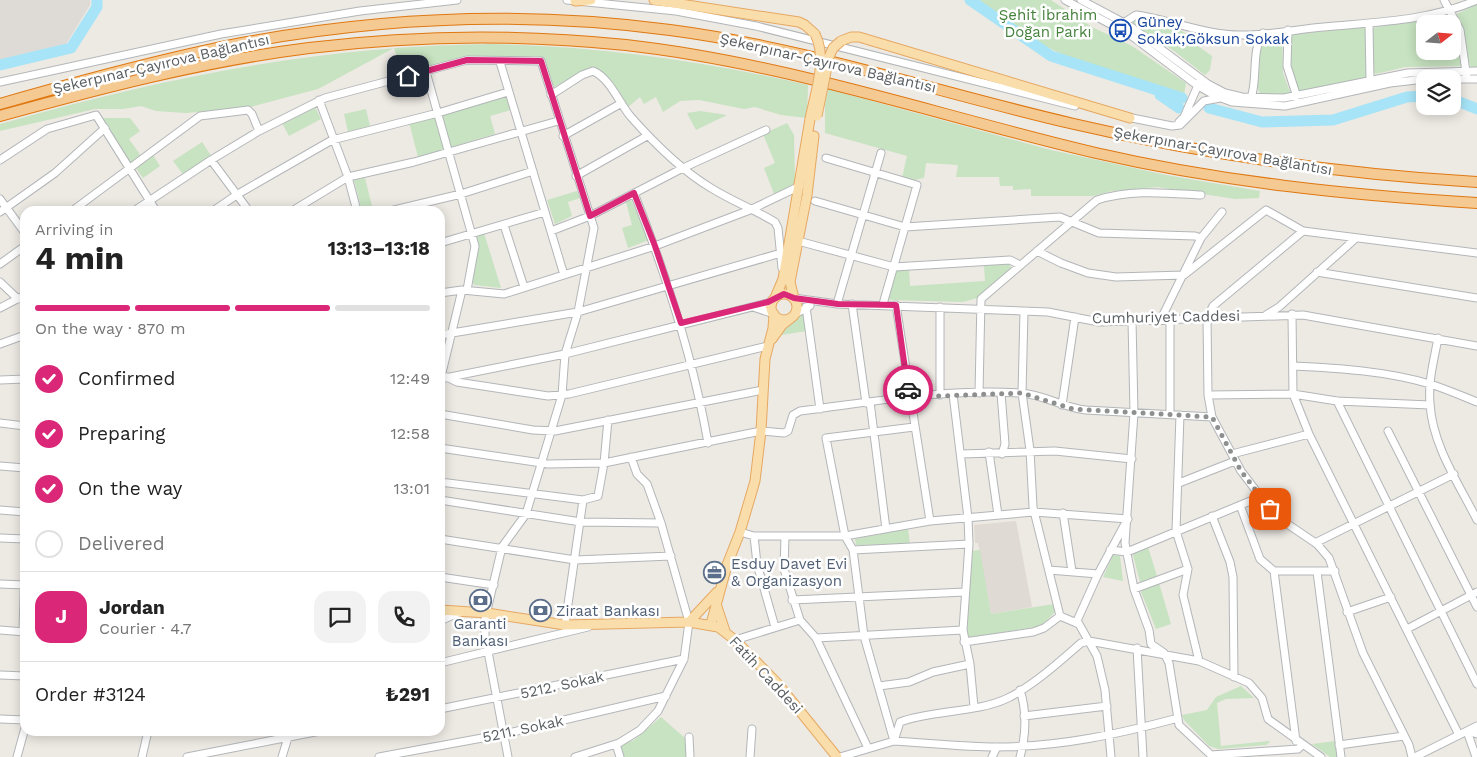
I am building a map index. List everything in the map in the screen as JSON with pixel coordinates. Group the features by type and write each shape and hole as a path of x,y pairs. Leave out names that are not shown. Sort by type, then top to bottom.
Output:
{"highway":[{"name":"Şekerpınar-Çayırova Bağlantısı","path":"0,104 204,51 294,34 416,21 508,19 575,21 673,30 776,48 872,70 1071,123 1201,151 1333,171 1477,182"},
{"name":"Şekerpınar-Çayırova Bağlantısı","path":"0,116 211,64 310,48 387,41 469,38 597,43 685,53 789,73 1044,140 1146,164 1306,190 1477,203"}],"main road":[{"path":"571,0 591,0"},
{"path":"654,0 798,22 805,25 815,34 820,45 821,57 813,119 807,195 790,282 797,306 793,316 776,333 768,346"},
{"path":"708,624 717,607 727,565 740,532 755,481 761,431 765,359 774,314 772,306 783,279 813,119 833,48 841,41 852,36 859,37 1130,118"},
{"path":"775,298 784,294 794,298"},
{"path":"774,314 782,319 793,316"},
{"path":"708,624 717,592 723,581"},
{"path":"689,622 717,592"},
{"path":"717,607 725,631"},
{"name":"Fatih Caddesi","path":"445,610 487,614 565,625 689,622 708,624 725,631 735,640 778,684 838,757"}],"street":[{"path":"0,82 221,34 360,11 457,0"},
{"path":"571,0 676,11 756,26 1130,118 1164,124 1180,125 1204,101 1220,98"},
{"path":"1065,0 1121,25 1198,86 1220,98 1236,103 1285,106 1390,83 1416,80"},
{"path":"1081,0 1195,76 1225,93 1251,98 1297,97 1370,80 1417,72 1467,75 1477,79"},
{"path":"1444,0 1452,11 1460,30 1467,75"},
{"path":"1121,25 1136,15 1240,36 1288,30 1369,24 1452,11 1477,0"},
{"path":"1369,24 1370,80"},
{"path":"1288,30 1287,66 1297,97"},
{"path":"1251,98 1254,90 1258,41 1263,33"},
{"path":"142,206 259,131 319,100 467,60 500,62 541,61 558,121 594,228 578,312 565,354 562,394 526,514 502,547 484,630 508,757"},
{"path":"500,62 564,275"},
{"path":"551,95 582,75 593,71 602,75 620,104 647,136 683,168 710,188 776,222 783,279"},
{"path":"1461,76 1477,71"},
{"path":"426,72 475,246 445,365"},
{"path":"1164,124 1178,122 1184,117 1198,86 1195,76"},
{"path":"220,206 332,140 438,113 508,92"},
{"path":"319,100 332,140 348,178 356,206"},
{"path":"563,136 620,104"},
{"path":"79,206 200,116 248,110 259,131"},
{"path":"0,160 47,129 90,115 97,116 153,206"},
{"path":"300,206 348,178 558,121"},
{"path":"0,212 55,173 105,128"},
{"path":"551,231 590,216 683,168 766,130"},
{"path":"576,176 647,136"},
{"path":"793,316 806,307 838,304 881,152"},
{"path":"826,158 917,185 883,304"},
{"path":"211,160 246,206"},
{"path":"411,206 461,194 533,171"},
{"path":"445,292 464,290 504,294 655,246 750,210 800,186"},
{"path":"980,393 981,299 1097,200 1111,195 1142,192 1201,195"},
{"path":"634,193 655,246 681,323 701,403 708,443"},
{"path":"0,198 20,225"},
{"path":"816,201 905,227 1060,217 1099,234 1195,236 1201,238"},
{"path":"1037,251 1061,263 1088,273 1116,277 1184,274 1202,263 1266,210 1303,231 1355,239 1477,252"},
{"path":"445,242 545,212"},
{"path":"1161,319 1201,238 1222,212"},
{"path":"504,225 524,287"},
{"path":"1303,231 1213,306 1207,318 1208,395 1212,417 1233,457 1260,497 1280,519 1315,543 1329,558 1368,666 1414,757 1477,726"},
{"path":"1266,315 1279,306 1355,239"},
{"path":"798,241 894,267 1010,260 1020,265"},
{"path":"0,264 20,250"},
{"path":"445,334 578,312 781,252"},
{"path":"1317,272 1477,298"},
{"path":"0,282 18,299 0,308"},
{"path":"445,378 565,354 750,307 775,298"},
{"name":"Cumhuriyet Caddesi","path":"794,298 838,304 940,306 1048,312 1099,322 1292,314 1477,346"},
{"path":"852,304 874,432 886,529"},
{"path":"896,305 930,521"},
{"path":"940,306 940,395"},
{"path":"750,307 774,314"},
{"path":"806,307 820,409"},
{"path":"1024,312 1022,393 1030,450 1034,512 1060,616"},
{"path":"1292,314 1293,394 1309,434 1459,735"},
{"path":"1062,405 1075,317"},
{"path":"1170,319 1170,414"},
{"path":"1132,320 1134,413 1127,552 1134,589 1149,630 1151,644 1164,653 1169,663 1179,725 1211,756 1298,749 1299,743 1274,571 1260,558 1240,505"},
{"path":"0,344 20,337"},
{"path":"1438,338 1430,384 1430,405 1439,444 1476,515"},
{"path":"445,380 548,396 768,346"},
{"path":"1293,366 1356,370 1430,384 1477,402"},
{"path":"0,380 20,379"},
{"path":"445,415 533,430 550,430 763,390"},
{"path":"1000,393 1005,444 1002,454"},
{"path":"445,449 542,463 604,463 761,431 784,433 788,431 792,415 800,411 910,397 953,394 1022,393 1073,409 1212,417"},
{"path":"953,394 968,518 969,544 963,630 970,664 974,707"},
{"path":"1208,395 1293,394 1337,401 1430,405"},
{"path":"1337,401 1477,684"},
{"path":"1180,415 1176,531 1188,569 1183,594 1200,660"},
{"path":"445,483 582,500 594,499 598,496 604,463 608,420"},
{"path":"0,423 20,425"},
{"path":"894,741 864,636 853,550 845,536 826,438 914,426"},
{"path":"1388,430 1474,594 1477,607"},
{"path":"1179,483 1233,457 1309,434"},
{"path":"961,454 989,452 1002,454 1030,450 1132,459"},
{"path":"989,452 998,515"},
{"path":"579,756 616,744 632,736 647,723 658,711 684,659 689,622 661,522 647,484 636,474 631,458"},
{"path":"0,466 20,468"},
{"path":"1315,543 1454,474"},
{"path":"1110,550 1127,552 1260,497"},
{"path":"565,625 581,522 582,500"},
{"path":"445,501 581,522 661,522"},
{"path":"0,510 20,512"},
{"path":"740,532 754,536 845,536 930,521 1034,512 1128,519"},
{"path":"1063,514 1072,572"},
{"path":"1212,516 1230,562 1233,577 1234,677"},
{"path":"1076,622 1110,550 1128,519"},
{"path":"754,536 757,564 775,627"},
{"path":"785,536 784,569 792,600 800,620 816,638 868,748"},
{"path":"0,538 20,539"},
{"path":"445,541 502,547 575,560 671,556"},
{"path":"853,550 969,544"},
{"path":"1134,589 1188,569"},
{"path":"1049,570 1098,574"},
{"path":"1274,571 1335,571"},
{"path":"1317,572 1341,757"},
{"path":"445,578 494,586"},
{"path":"0,584 20,585"},
{"path":"792,600 965,592"},
{"path":"1407,629 1474,594"},
{"path":"1347,612 1390,597"},
{"path":"445,619 460,612"},
{"path":"1060,616 1079,624 1097,656 1107,706 1111,736 1111,757"},
{"path":"964,642 1033,632 1044,628 1060,616"},
{"path":"735,640 800,620"},
{"path":"445,661 596,625"},
{"path":"0,630 20,631"},
{"path":"816,638 963,630"},
{"path":"894,741 900,722 916,716 974,707 1007,698 1081,643 1089,640 1200,660 1249,683 1262,698 1268,719 1320,757"},
{"path":"1138,648 1143,757"},
{"name":"5212. Sokak","path":"445,708 684,659"},
{"path":"879,686 909,682 933,672 970,664"},
{"path":"0,675 20,676"},
{"path":"1020,690 1025,704 1023,745 1020,757"},
{"name":"5211. Sokak","path":"379,757 504,734 666,696"},
{"path":"1024,716 1107,706"},
{"path":"838,757 894,741 997,747 1111,736 1178,718"},
{"path":"0,719 20,720"},
{"path":"750,757 752,728"},
{"path":"1467,731 1477,734"},
{"path":"1467,731 1476,757"},
{"path":"17,757 23,736"},
{"path":"142,757 147,736"},
{"path":"187,757 280,736"},
{"path":"282,757 288,736"},
{"path":"1339,745 1404,736"},
{"path":"688,737 690,757"},
{"path":"616,744 620,757"},
{"path":"992,757 997,747"}],"shaded area":[{"path":"0,0 90,0 90,5 66,44 0,60"},
{"path":"1016,521 1032,607 991,614 978,543 975,543 974,525"}],"green space":[{"name":"Şehit İbrahim Doğan Parkı","path":"974,0 1051,0 1092,27 1132,46 1186,83 1184,95 1088,65 1058,52 1014,28"},
{"path":"1477,4 1477,68 1471,69 1461,30 1461,15 1457,14"},
{"path":"1136,18 1143,18 1180,30 1192,37 1195,44 1212,56 1210,70 1205,75 1174,51 1136,26 1133,23"},
{"path":"1416,20 1416,60 1461,60 1461,49 1464,66 1405,67 1376,74 1373,71 1372,28"},
{"path":"1367,27 1367,78 1300,94 1289,63 1291,37 1294,34"},
{"path":"1282,36 1283,73 1290,92 1286,96 1260,93 1257,88 1261,42 1263,37"},
{"path":"491,44 531,45 651,56 690,62 808,85 807,118 781,115 755,107 744,109 699,100 680,101 663,112 656,97 644,104 640,97 627,108 600,69 590,69 554,87 545,59 536,56 501,60 468,56 403,74 394,49"},
{"path":"393,49 318,89 250,107 186,113 156,111 141,106 123,109 95,109 0,131 0,124 122,92 183,79 303,58"},
{"path":"828,89 1051,150 1166,175 1260,191 1259,198 1235,199 1158,187 1112,191 1093,196 1031,196 1031,189 1013,190 1013,186 1000,186 999,177 956,177 958,165 926,163 924,178 914,180 902,178 907,156 825,133 825,105"},
{"path":"507,95 511,110 490,116 495,134 451,147 441,114"},
{"path":"315,107 321,119 289,136 282,123"},
{"path":"366,109 370,126 348,132 344,114"},
{"path":"700,111 727,115 696,130 687,113"},
{"path":"434,115 444,150 418,157 409,122"},
{"path":"102,118 130,118 140,131 129,139 141,156 130,163"},
{"path":"787,123 794,135 795,184 774,194 764,168 775,163 763,134"},
{"path":"202,142 212,157 185,177 173,161"},
{"path":"153,155 160,166 143,178 135,167"},
{"path":"365,178 372,206 361,206 354,180"},
{"path":"577,191 580,198 568,202 572,216 555,224 547,200"},
{"path":"631,200 649,240 628,248 622,228 632,225 626,202"},
{"path":"484,233 501,288 474,285 472,280 477,235"},
{"path":"1008,263 1012,269 977,298 963,302 890,300 888,297 896,271 909,270 910,286 985,281 984,265"},
{"path":"804,313 807,331 781,335 797,316"},
{"path":"908,529 910,544 856,545 855,539"},
{"path":"1148,547 1157,576 1140,582 1133,555 1135,552"},
{"path":"980,550 991,614 1054,604 1056,611 1041,626 967,638 971,551"},
{"path":"1113,555 1120,556 1123,581 1103,577"},
{"path":"1159,583 1171,624 1156,629 1141,592"},
{"path":"1241,686 1254,698 1226,699 1217,703 1221,746 1270,742 1266,745 1218,749 1209,746 1184,720 1182,715 1207,710 1216,697"},
{"path":"661,717 686,739 686,757 623,757 619,746 634,740"},
{"path":"1336,741 1338,757 1330,757 1312,744"}],"waterway":[{"path":"0,65 71,48 97,7 97,0"},
{"path":"970,0 1051,56 1182,98"},
{"path":"1160,95 1179,108"},
{"path":"1209,108 1262,122 1333,120 1407,97 1416,96"},
{"path":"1461,103 1477,109"}],"way so far":[{"path":"908,390 910,397 1022,393 1073,409 1212,417 1241,471 1270,509"}],"place":[{"name":"Güney Sokak;Göksun Sokak","path":"1121,31"},
{"name":"Esduy Davet Evi & Organizasyon","path":"715,573"},
{"name":"Garanti Bankası","path":"480,601"},
{"name":"Ziraat Bankası","path":"540,611"}],"route":[{"path":"408,76 467,60 500,62 541,61 563,136 590,216 634,193 655,246 681,323 768,302 780,294 787,294 794,298 838,304 896,305 908,390"}]}
